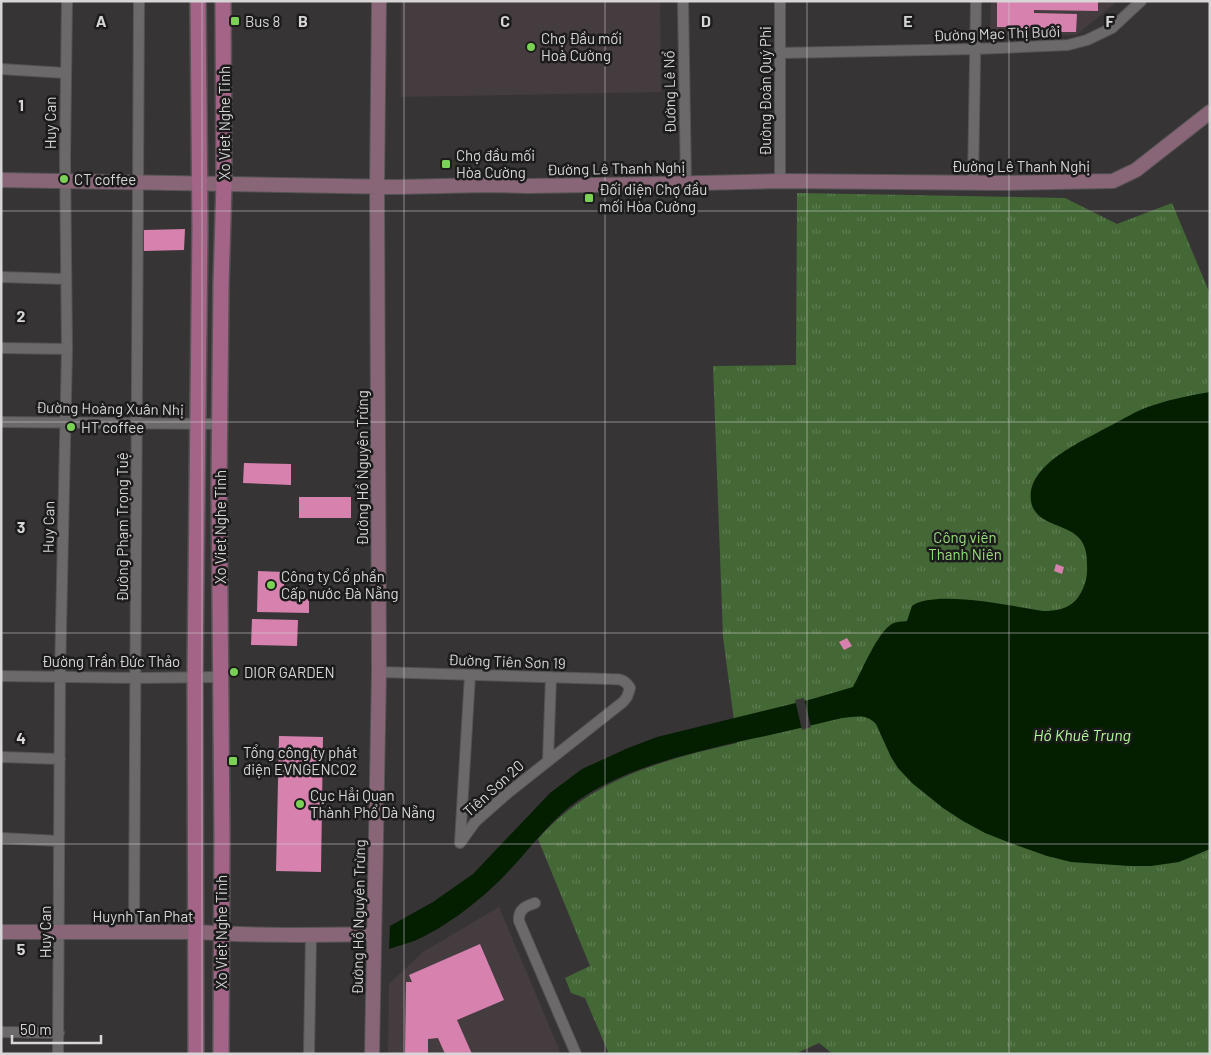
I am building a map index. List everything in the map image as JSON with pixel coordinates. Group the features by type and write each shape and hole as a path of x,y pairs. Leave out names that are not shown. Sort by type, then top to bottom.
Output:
{"main road":[{"name":"Xo Viet Nghe Tinh","path":"196,1054 195,676 200,182 198,1"},
{"name":"Xo Viet Nghe Tinh","path":"221,1054 219,424 224,183 223,1"}],"street":[{"name":"Huy Can","path":"58,1054 60,676 67,349 67,1"},
{"name":"Đường Phạm Trọng Tuệ","path":"134,932 139,1"},
{"name":"Đường Hồ Nguyên Trừng","path":"372,1054 379,672 377,186 379,1"},
{"name":"Đường Lê Nổ","path":"683,1 686,183"},
{"name":"Đường Đoàn Quý Phi","path":"780,1 780,181"},
{"path":"973,182 976,1"},
{"name":"Đường Mạc Thị Bưởi","path":"780,53 1068,45 1078,43 1112,28 1141,1"},
{"path":"1,69 66,73"},
{"name":"Đường Lê Thanh Nghị","path":"1,180 377,186 587,186 780,181 1002,183 1113,181 1136,170 1210,112"},
{"path":"1,277 66,279"},
{"path":"1,348 67,349"},
{"name":"Đường Hoàng Xuân Nhị","path":"1,422 219,424"},
{"name":"Đường Tiên Sơn 19","path":"379,672 621,680 627,682 630,688"},
{"name":"Tiên Sơn 20","path":"470,674 460,843 475,822 509,792 623,702 628,697 630,688"},
{"name":"Đường Trần Đức Thảo","path":"1,676 221,677"},
{"path":"548,761 551,677"},
{"path":"1,757 60,759"},
{"path":"1,838 59,841"},
{"path":"535,903 526,906 521,911 519,920 576,1054"},
{"name":"Huynh Tan Phat","path":"1,932 374,934"},
{"path":"309,1054 311,935"},
{"path":"1,1032 59,1033"}],"shaded area":[{"name":"Chợ Đầu mối Hoà Cường","path":"401,1 660,1 661,92 401,97"},
{"path":"991,1 1118,1 1076,35 990,35"},
{"path":"499,907 561,1054 388,1054 389,984 423,952"}],"green space":[{"name":"Công viên Thanh Niên","path":"797,193 1065,198 1117,224 1172,203 1210,294 1210,1054 833,1054 819,1043 795,1054 609,1054 585,998 571,993 565,978 590,966 538,839 559,818 581,801 604,787 655,765 737,743 723,637 713,366 796,365"}],"water":[{"name":"Hồ Khuê Trung","path":"1210,392 1210,849 1179,862 1151,866 1130,866 1071,862 1013,844 985,833 963,821 943,808 912,783 891,757 876,724 868,718 860,716 842,718 721,746 658,763 618,778 598,788 580,799 559,816 513,867 473,904 449,922 425,936 389,949 390,926 433,902 473,874 550,793 582,769 657,737 853,687 881,635 892,624 907,621 912,606 923,601 956,599 1044,611 1057,610 1069,606 1079,596 1085,584 1087,575 1086,551 1080,539 1074,534 1045,520 1034,509 1031,501 1032,488 1037,476 1057,456 1136,412 1168,401"}],"pier":[{"path":"804,698 811,727 802,730 795,700"}],"building":[{"path":"997,1 1098,1 1098,11 1034,10 1034,13 1077,14 1076,32 1032,32 1032,28 1018,28 1015,31 1011,31 1011,27 997,27"},
{"path":"185,229 184,250 144,251 144,230"},
{"path":"244,463 291,464 291,485 243,483"},
{"path":"299,497 351,497 351,518 299,518"},
{"path":"1056,564 1064,567 1062,574 1054,571"},
{"name":"Công ty Cổ phần Cấp nước Đà Nẵng","path":"258,571 284,572 284,598 309,599 309,613 257,612"},
{"path":"252,619 298,620 297,646 251,645"},
{"path":"847,638 852,646 844,650 839,642"},
{"name":"Cục Hẳi Quan Thành Phổ Dà Nẵng","path":"279,736 323,737 321,872 276,871"},
{"path":"480,944 504,1000 457,1020 472,1054 445,1054 438,1038 428,1039 428,1054 405,1054 406,982 412,982 409,975"}],"place":[{"name":"Bus 8","path":"235,21"},
{"name":"Chợ Đầu mối Hoà Cường","path":"531,47"},
{"name":"Chợ đầu mối Hòa Cường","path":"446,164"},
{"name":"CT coffee","path":"64,179"},
{"name":"Đối diện Chợ đầu mối Hòa Cường","path":"589,198"},
{"name":"HT coffee","path":"71,427"},
{"name":"Công ty Cổ phần Cấp nước Đà Nẵng","path":"271,585"},
{"name":"DIOR GARDEN","path":"234,672"},
{"name":"Tổng công ty phát điện EVNGENCO2","path":"233,761"},
{"name":"Cục Hẳi Quan Thành Phổ Dà Nẵng","path":"300,804"}]}
